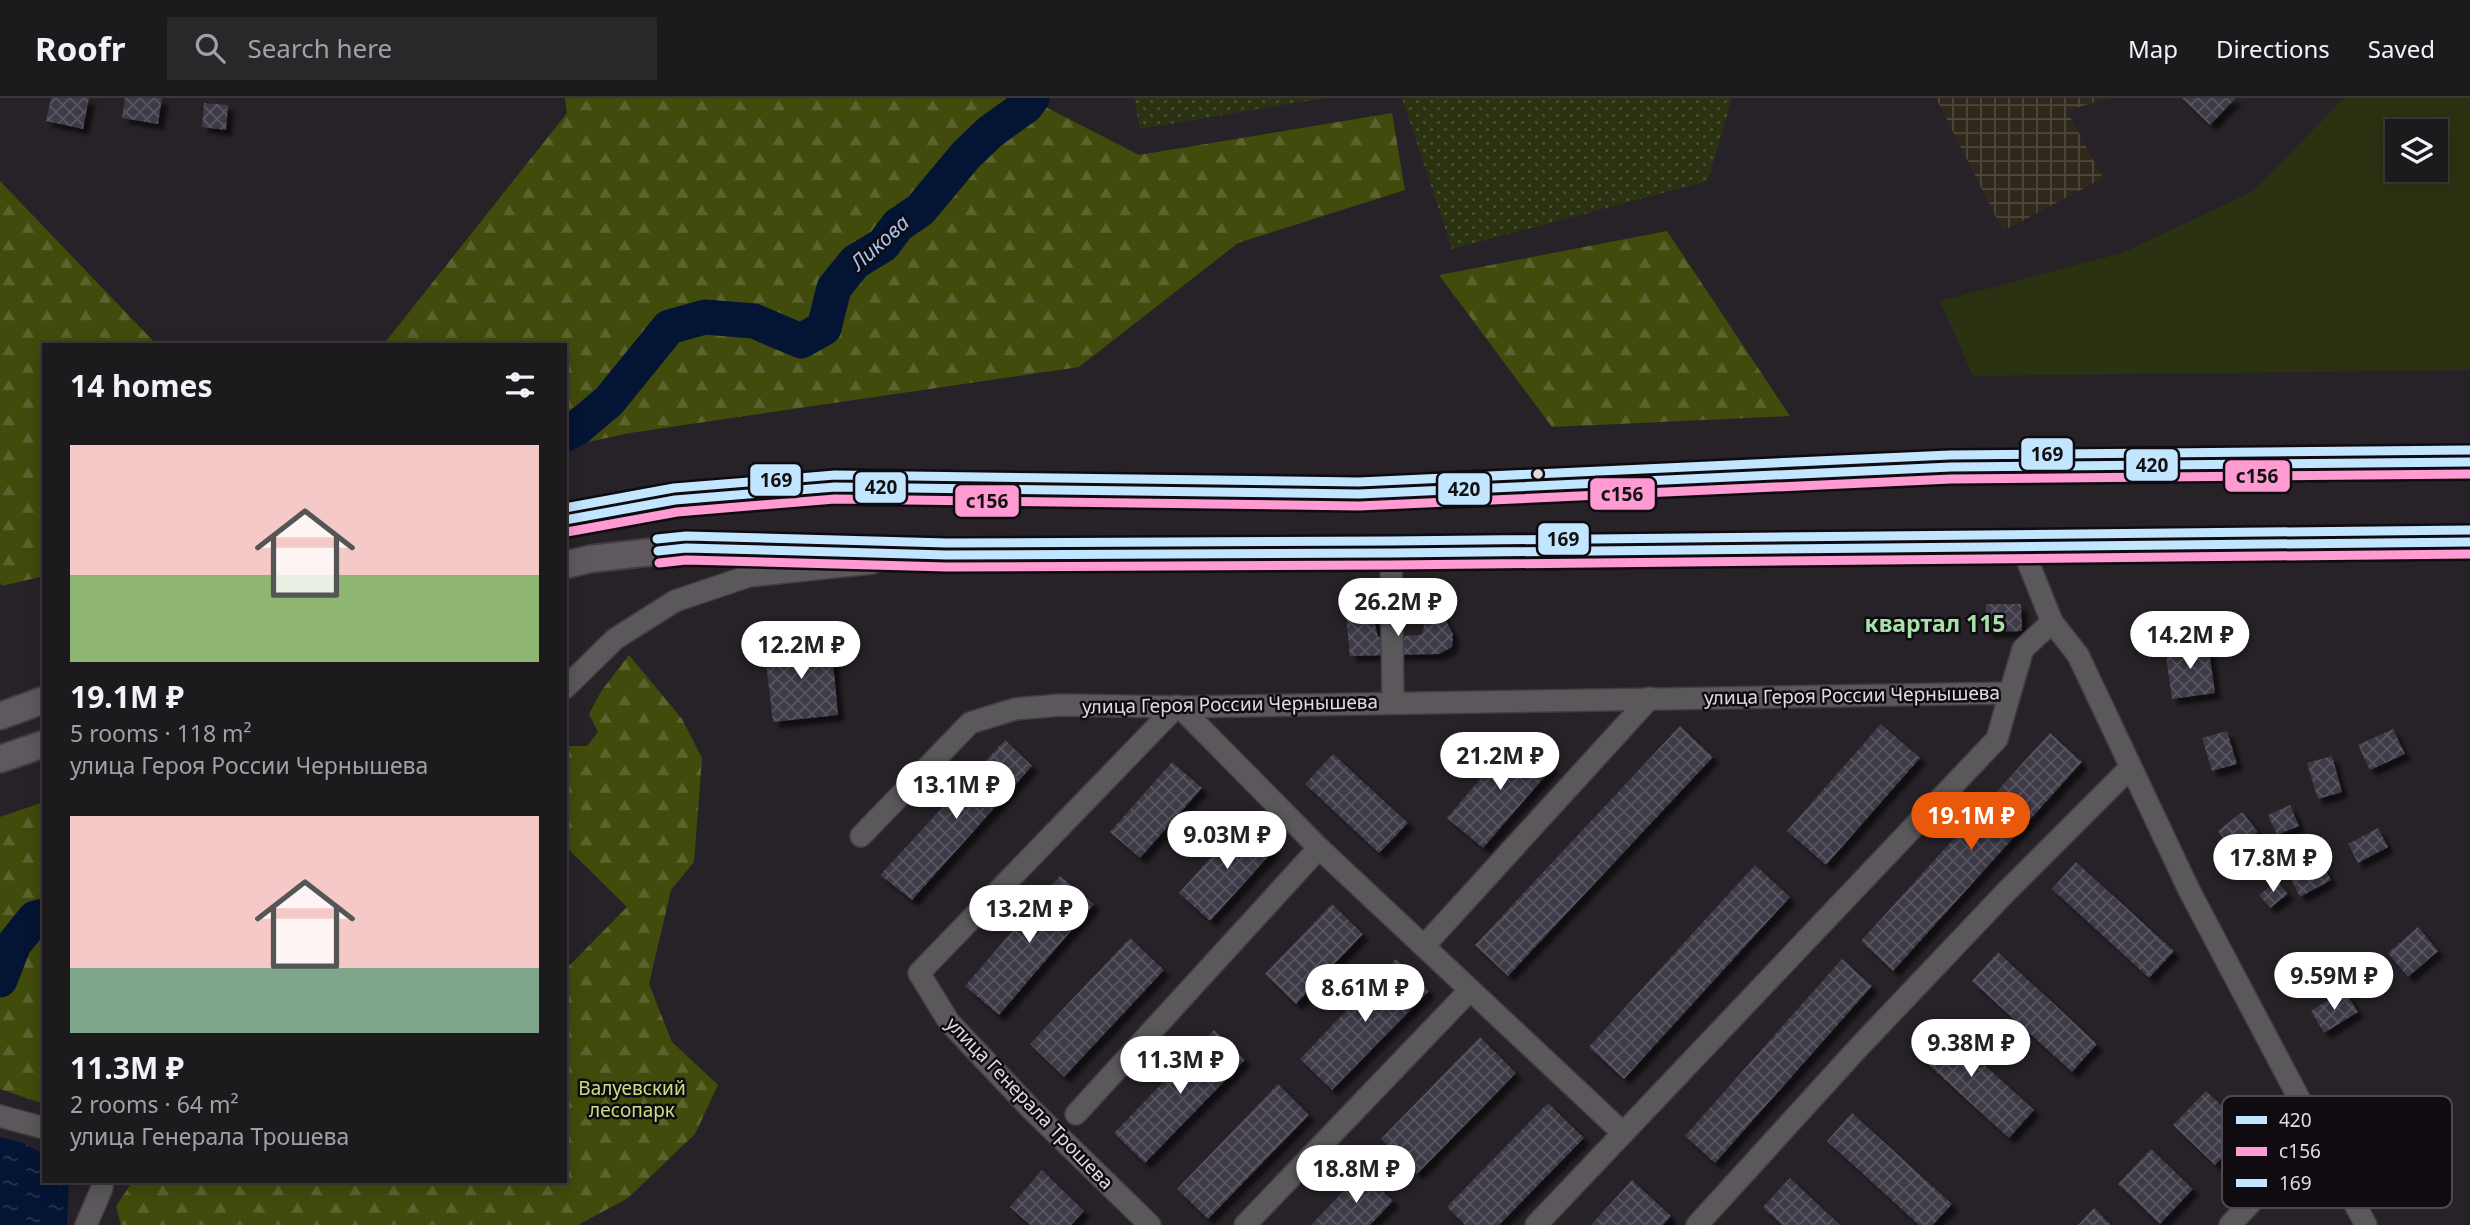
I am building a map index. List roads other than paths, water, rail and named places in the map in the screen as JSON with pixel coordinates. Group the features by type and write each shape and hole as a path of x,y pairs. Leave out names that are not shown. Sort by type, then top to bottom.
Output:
{"main road":[{"path":"575,517 675,500 835,487 1359,494 1951,467 2470,462"},
{"path":"578,562 686,548 947,555 1391,554 2470,542"},
{"path":"0,716 42,702"},
{"path":"0,759 42,745"}],"street":[{"path":"2022,547 2052,622 2078,655 2190,891 2298,1096"},
{"path":"1391,554 1393,702"},
{"path":"567,686 615,639 675,601 748,576 947,555"},
{"name":"улица Героя России Чернышева","path":"861,836 970,723 1015,709 1061,705 1179,706 2010,693 2023,649 2052,622"},
{"path":"1536,1225 1997,739 2010,693"},
{"path":"1424,946 1650,698"},
{"path":"1179,706 1319,848 1623,1133"},
{"name":"улица Генерала Трошева","path":"1150,1225 1031,1109 949,1022 919,973 1179,706"},
{"path":"1697,1225 1914,989 2130,768"},
{"path":"1076,1114 1319,848"},
{"path":"1245,1225 1470,990"},
{"path":"0,1116 42,1127"},
{"path":"86,1225 102,1183"},
{"path":"2230,1225 2246,1208"},
{"path":"2357,1208 2366,1225"}],"water":[{"path":"0,1137 23,1143 42,1153 42,1183 69,1183 67,1225 0,1225"}],"waterway":[{"name":"Ликова","path":"567,433 609,401 669,327 705,317 754,321 801,341 824,328 834,288 855,262 883,245 898,225 920,210 966,155 990,132 1026,106 1032,98"},
{"name":"Ликова","path":"0,980 14,944 35,918 42,916"}],"district":[{"name":"квартал 115","path":"1935,624"}],"park label":[{"name":"Валуевский лесопарк","path":"632,1099"}]}
